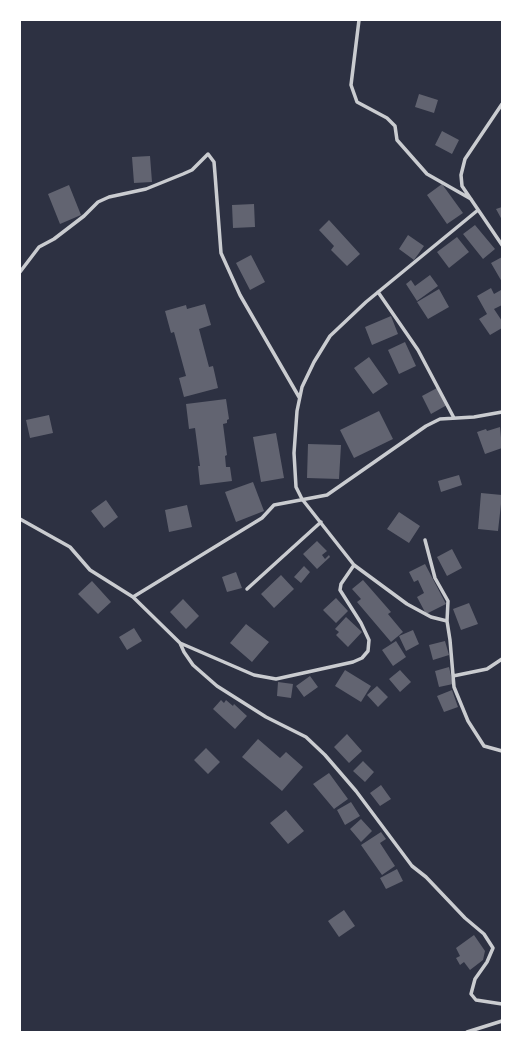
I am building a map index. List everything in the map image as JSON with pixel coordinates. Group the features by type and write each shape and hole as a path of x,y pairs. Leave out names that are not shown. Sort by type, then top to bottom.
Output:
{"street":[{"path":"359,20 351,85 357,102 387,118 395,126 397,140 427,174 471,199"},
{"path":"502,104 465,159 461,175 462,186 502,245"},
{"path":"20,272 39,247 54,239 66,230 84,216 98,202 109,197 146,189 183,174 192,170 208,154 214,162 221,253 240,295 299,397"},
{"path":"447,621 431,617 407,604 354,565 302,499 296,487 294,453 297,411 302,387 314,362 330,336 378,292 478,210"},
{"path":"378,292 418,350 454,418"},
{"path":"133,598 262,518 274,505 327,495 426,426 440,419 502,412"},
{"path":"20,519 70,547 90,570 133,598 180,643 254,675 276,679 353,662 362,658 368,650 369,640 361,623 340,590 341,584 354,565"},
{"path":"247,589 321,522"},
{"path":"425,540 435,578 448,601 447,621 454,687 468,721 484,746 502,751"},
{"path":"180,643 193,665 217,686 266,717 306,737 325,754 356,791 412,866 426,877 465,918 484,934 493,948 487,962 475,979 471,994 476,1000 502,1004"},
{"path":"454,676 487,669 502,659"},
{"path":"467,1032 502,1021"}],"building":[{"path":"419,94 438,100 434,113 415,107"},
{"path":"442,131 459,140 452,154 435,145"},
{"path":"150,156 152,182 134,183 132,157"},
{"path":"442,184 463,213 447,224 427,195"},
{"path":"69,185 81,215 60,224 48,194"},
{"path":"254,204 255,227 233,228 232,205"},
{"path":"502,207 502,220 496,209"},
{"path":"329,220 360,254 347,266 331,250 334,246 319,230"},
{"path":"475,225 495,249 483,259 463,234"},
{"path":"408,235 424,246 414,260 399,249"},
{"path":"457,237 469,252 449,268 437,252"},
{"path":"251,255 265,282 250,290 236,263"},
{"path":"502,257 502,282 491,263"},
{"path":"430,275 438,286 417,301 406,284 411,280 415,286"},
{"path":"491,288 494,294 501,290 502,292 502,305 494,309 502,321 502,328 490,335 479,319 487,314 477,296"},
{"path":"439,289 449,307 428,319 417,302"},
{"path":"205,304 211,325 199,329 209,367 213,366 218,388 184,397 179,378 186,376 174,332 171,333 165,311 186,305 187,309"},
{"path":"391,316 398,334 372,345 365,327"},
{"path":"405,342 416,366 399,374 388,350"},
{"path":"369,357 388,384 373,394 354,368"},
{"path":"437,388 447,405 431,414 422,396"},
{"path":"226,399 229,419 227,420 227,423 223,424 227,455 225,456 226,467 230,467 232,481 200,485 198,466 200,466 195,428 189,429 186,404"},
{"path":"379,411 393,439 354,458 340,430"},
{"path":"49,415 53,433 30,438 26,420"},
{"path":"500,427 502,448 485,454 477,432"},
{"path":"276,433 284,478 261,482 253,437"},
{"path":"308,444 341,445 339,479 307,478"},
{"path":"459,475 462,485 441,492 438,481"},
{"path":"253,482 264,511 236,522 225,492"},
{"path":"481,493 502,495 498,531 478,529"},
{"path":"106,500 118,517 104,528 91,511"},
{"path":"187,505 192,527 169,532 165,510"},
{"path":"399,512 420,526 409,543 387,529"},
{"path":"317,541 327,551 322,555 325,559 329,555 330,557 317,569 303,554"},
{"path":"452,549 462,568 447,576 437,557"},
{"path":"425,564 446,604 426,614 417,597 424,593 418,580 414,582 409,572"},
{"path":"304,566 310,572 301,583 294,577"},
{"path":"236,572 242,588 227,592 222,577"},
{"path":"281,575 294,589 274,608 261,594"},
{"path":"363,580 391,612 388,614 403,632 391,642 357,602 361,599 352,589"},
{"path":"92,581 111,602 98,614 78,594"},
{"path":"336,598 348,611 336,623 323,610"},
{"path":"183,599 199,616 186,629 170,612"},
{"path":"469,603 478,624 461,630 453,609"},
{"path":"346,617 362,632 348,647 336,635 339,632 335,629"},
{"path":"246,624 269,642 252,662 230,643"},
{"path":"134,628 142,641 127,650 119,637"},
{"path":"413,630 419,644 406,651 399,636"},
{"path":"396,641 406,657 393,666 382,650"},
{"path":"445,641 449,655 433,660 429,645"},
{"path":"449,667 453,684 439,687 435,671"},
{"path":"345,670 371,686 361,702 335,686"},
{"path":"400,670 411,682 400,692 389,679"},
{"path":"310,676 318,687 304,697 296,686"},
{"path":"278,682 293,684 291,698 277,696"},
{"path":"377,686 388,697 378,707 367,695"},
{"path":"452,690 458,707 444,712 437,696"},
{"path":"221,700 224,703 226,700 233,706 234,704 247,716 235,729 213,709"},
{"path":"347,734 362,751 349,763 334,747"},
{"path":"258,739 280,758 286,752 303,767 282,791 242,757"},
{"path":"206,748 220,762 208,774 194,760"},
{"path":"363,761 374,772 365,782 353,771"},
{"path":"329,773 348,799 334,809 313,784"},
{"path":"381,785 391,799 380,806 370,793"},
{"path":"351,802 360,816 345,825 337,810"},
{"path":"286,810 304,831 288,844 270,823"},
{"path":"361,819 372,831 361,842 350,829"},
{"path":"381,832 386,839 380,843 395,866 382,875 361,845"},
{"path":"397,869 403,881 386,889 380,878"},
{"path":"344,910 355,926 339,937 328,921"},
{"path":"474,935 485,951 483,960 470,970 464,962 460,965 456,958 460,956 456,948"}]}
